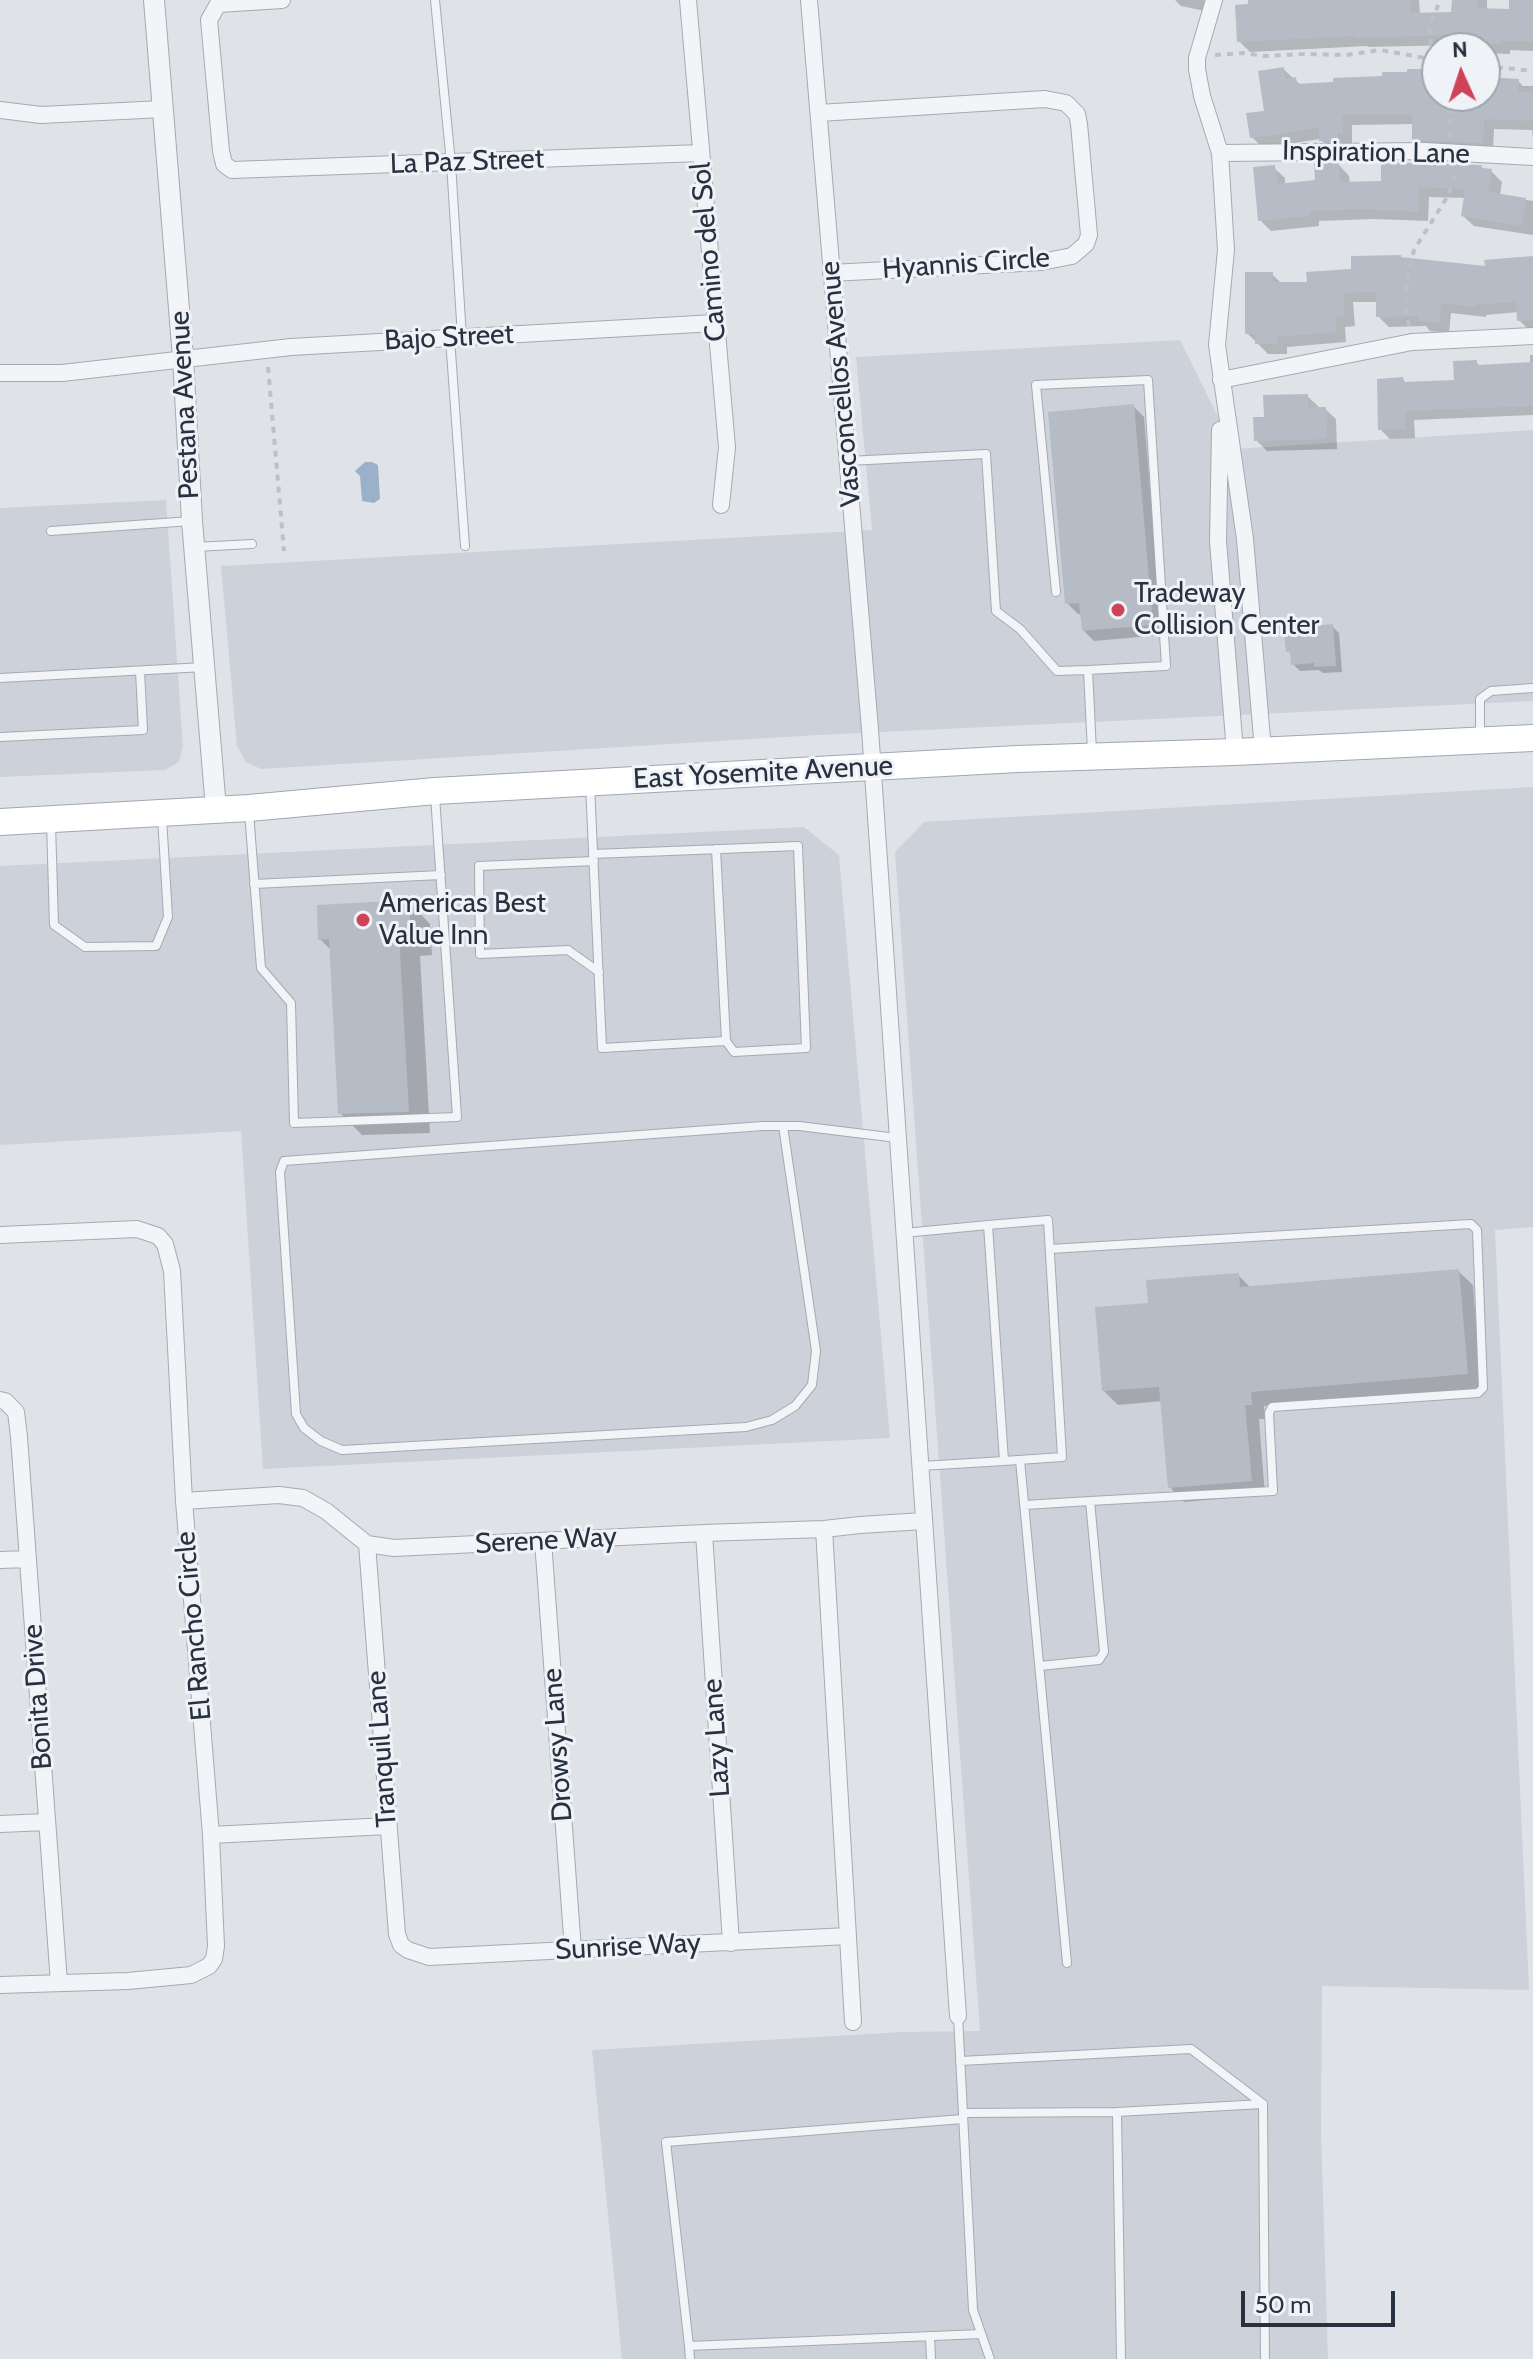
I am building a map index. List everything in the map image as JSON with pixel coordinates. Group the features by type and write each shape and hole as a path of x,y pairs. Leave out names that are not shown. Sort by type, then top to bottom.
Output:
{"main road":[{"name":"East Yosemite Avenue","path":"0,822 249,808 435,791 873,767 1530,738"}],"street":[{"name":"Pestana Avenue","path":"154,0 216,809"},
{"name":"La Paz Street","path":"282,0 218,4 209,20 221,151 224,164 232,170 701,153"},
{"name":"Camino del Sol","path":"688,0 727,447 721,505"},
{"name":"Vasconcellos Avenue","path":"809,0 873,767 958,2016"},
{"path":"1214,0 1197,58 1197,69 1220,153 1226,250 1217,345 1245,539 1263,750"},
{"name":"Hyannis Circle","path":"819,113 1045,99 1066,103 1077,114 1079,124 1089,235 1086,244 1072,256 1041,262 831,273"},
{"path":"0,110 41,115 163,109"},
{"name":"Inspiration Lane","path":"1220,153 1425,151 1533,157"},
{"name":"Bajo Street","path":"0,373 62,373 291,347 715,323"},
{"path":"1221,380 1412,342 1533,336"},
{"path":"1221,380 1218,541 1235,752"},
{"name":"El Rancho Circle","path":"0,1235 137,1229 158,1236 165,1244 172,1271 184,1501 211,1835 216,1946 214,1959 209,1966 191,1975 128,1981 0,1985"},
{"name":"Bonita Drive","path":"0,1400 16,1412 59,1983"},
{"path":"184,1501 279,1495 303,1498 326,1511 367,1544"},
{"name":"Serene Way","path":"367,1544 394,1548 824,1529 923,1521"},
{"path":"824,1529 853,2022"},
{"name":"Lazy Lane","path":"704,1533 731,1943"},
{"name":"Drowsy Lane","path":"543,1541 573,1950"},
{"name":"Tranquil Lane","path":"367,1544 397,1934 401,1945 408,1950"},
{"path":"0,1560 28,1559"},
{"path":"0,1824 47,1822"},
{"path":"211,1835 387,1826"},
{"name":"Sunrise Way","path":"408,1950 429,1957 848,1936"}],"lane":[{"path":"435,0 451,163 465,546"},
{"path":"847,461 986,454 996,611 1020,629 1057,671 1166,666 1148,380 1036,385 1056,592"},
{"path":"51,531 192,521"},
{"path":"195,547 252,544"},
{"path":"0,678 205,667"},
{"path":"1088,670 1092,757"},
{"path":"0,737 143,730 140,671"},
{"path":"1480,740 1480,699 1491,691 1533,688"},
{"path":"590,783 602,1048 726,1041"},
{"path":"249,808 261,968 291,1003 294,1123 457,1117 435,791"},
{"path":"51,818 54,925 85,947 156,946 168,917 162,813"},
{"path":"599,972 568,950 480,954 479,866 716,849 798,846 806,1048 734,1052 726,1041 716,849"},
{"path":"254,884 441,875"},
{"path":"783,1126 816,1351 812,1385 795,1406 772,1420 746,1427 342,1450 321,1441 304,1428 296,1414 280,1172 284,1161 783,1126 897,1138"},
{"path":"904,1233 1048,1220 1050,1249 1062,1457 919,1466"},
{"path":"1025,1505 1273,1491 1269,1413 1272,1407 1478,1393 1483,1388 1477,1230 1471,1224 1050,1249"},
{"path":"988,1225 1004,1461"},
{"path":"1020,1460 1067,1963"},
{"path":"1040,1666 1099,1660 1104,1652 1090,1501"},
{"path":"958,2016 973,2310 990,2359"},
{"path":"960,2061 1191,2049 1263,2104"},
{"path":"690,2359 666,2142 963,2116 1263,2104"},
{"path":"1263,2104 1265,2359"},
{"path":"1117,2112 1121,2359"},
{"path":"689,2346 981,2334"},
{"path":"930,2336 931,2359"}],"path":[{"path":"1429,32 1440,0"},
{"path":"1197,58 1243,53 1265,56 1346,55 1380,50 1421,55"},
{"path":"1501,68 1533,71"},
{"path":"1412,342 1406,308 1408,276 1414,250 1449,194 1454,153 1452,112"},
{"path":"268,367 284,551"}],"shaded area":[{"path":"1180,340 1234,449 1533,430 1533,701 818,735 261,769 246,762 237,746 221,566 872,530 856,357"},
{"path":"166,500 183,747 179,762 165,770 0,777 0,508"},
{"path":"1533,787 1533,1227 1495,1230 1529,1990 1322,1986 1321,2130 1328,2359 622,2359 592,2050 903,2032 980,2031 895,852 924,822"},
{"path":"804,827 839,855 890,1438 263,1469 241,1131 0,1145 0,866"}],"water":[{"path":"365,462 378,465 380,499 374,503 362,501 360,476 355,471"}],"building":[{"path":"1248,0 1410,0 1410,13 1451,12 1452,0 1477,0 1476,8 1509,9 1509,0 1533,0 1533,42 1501,41 1501,32 1421,32 1421,36 1237,42 1235,5 1248,4"},
{"path":"1284,67 1285,79 1296,77 1297,84 1421,69 1421,112 1501,112 1501,78 1519,79 1518,92 1533,91 1533,121 1484,119 1483,143 1412,140 1412,114 1342,115 1343,134 1338,134 1338,141 1319,141 1319,128 1250,138 1246,113 1264,111 1258,71"},
{"path":"1381,162 1482,165 1481,168 1492,169 1489,192 1526,198 1521,226 1461,216 1465,189 1419,187 1418,212 1363,209 1309,211 1310,216 1258,221 1253,167 1275,165 1277,184 1315,180 1314,163 1339,163 1340,182 1381,181"},
{"path":"1401,255 1485,266 1484,260 1533,256 1533,320 1517,321 1516,302 1475,307 1441,303 1439,323 1418,321 1418,316 1376,317 1376,292 1343,293 1345,316 1335,317 1337,332 1277,337 1277,344 1255,344 1255,334 1245,334 1245,272 1273,272 1273,282 1307,282 1306,272 1351,269 1351,256"},
{"path":"1477,360 1477,365 1533,362 1533,406 1405,411 1406,429 1378,430 1377,379 1403,377 1404,382 1454,380 1453,361"},
{"path":"1308,394 1308,407 1326,407 1327,439 1254,441 1253,417 1264,417 1263,395"},
{"path":"1134,404 1153,625 1082,631 1079,603 1065,604 1048,412"},
{"path":"1333,624 1336,666 1314,667 1314,663 1291,665 1284,634 1312,631 1311,626"},
{"path":"409,900 411,934 399,935 409,1112 338,1114 329,939 318,940 317,905"},
{"path":"1459,1269 1468,1374 1251,1392 1252,1405 1245,1405 1252,1481 1168,1488 1159,1387 1102,1391 1095,1307 1148,1303 1146,1280 1239,1273 1240,1287"}],"place":[{"name":"Tradeway Collision Center","path":"1118,610"},
{"name":"Americas Best Value Inn","path":"363,920"}]}
